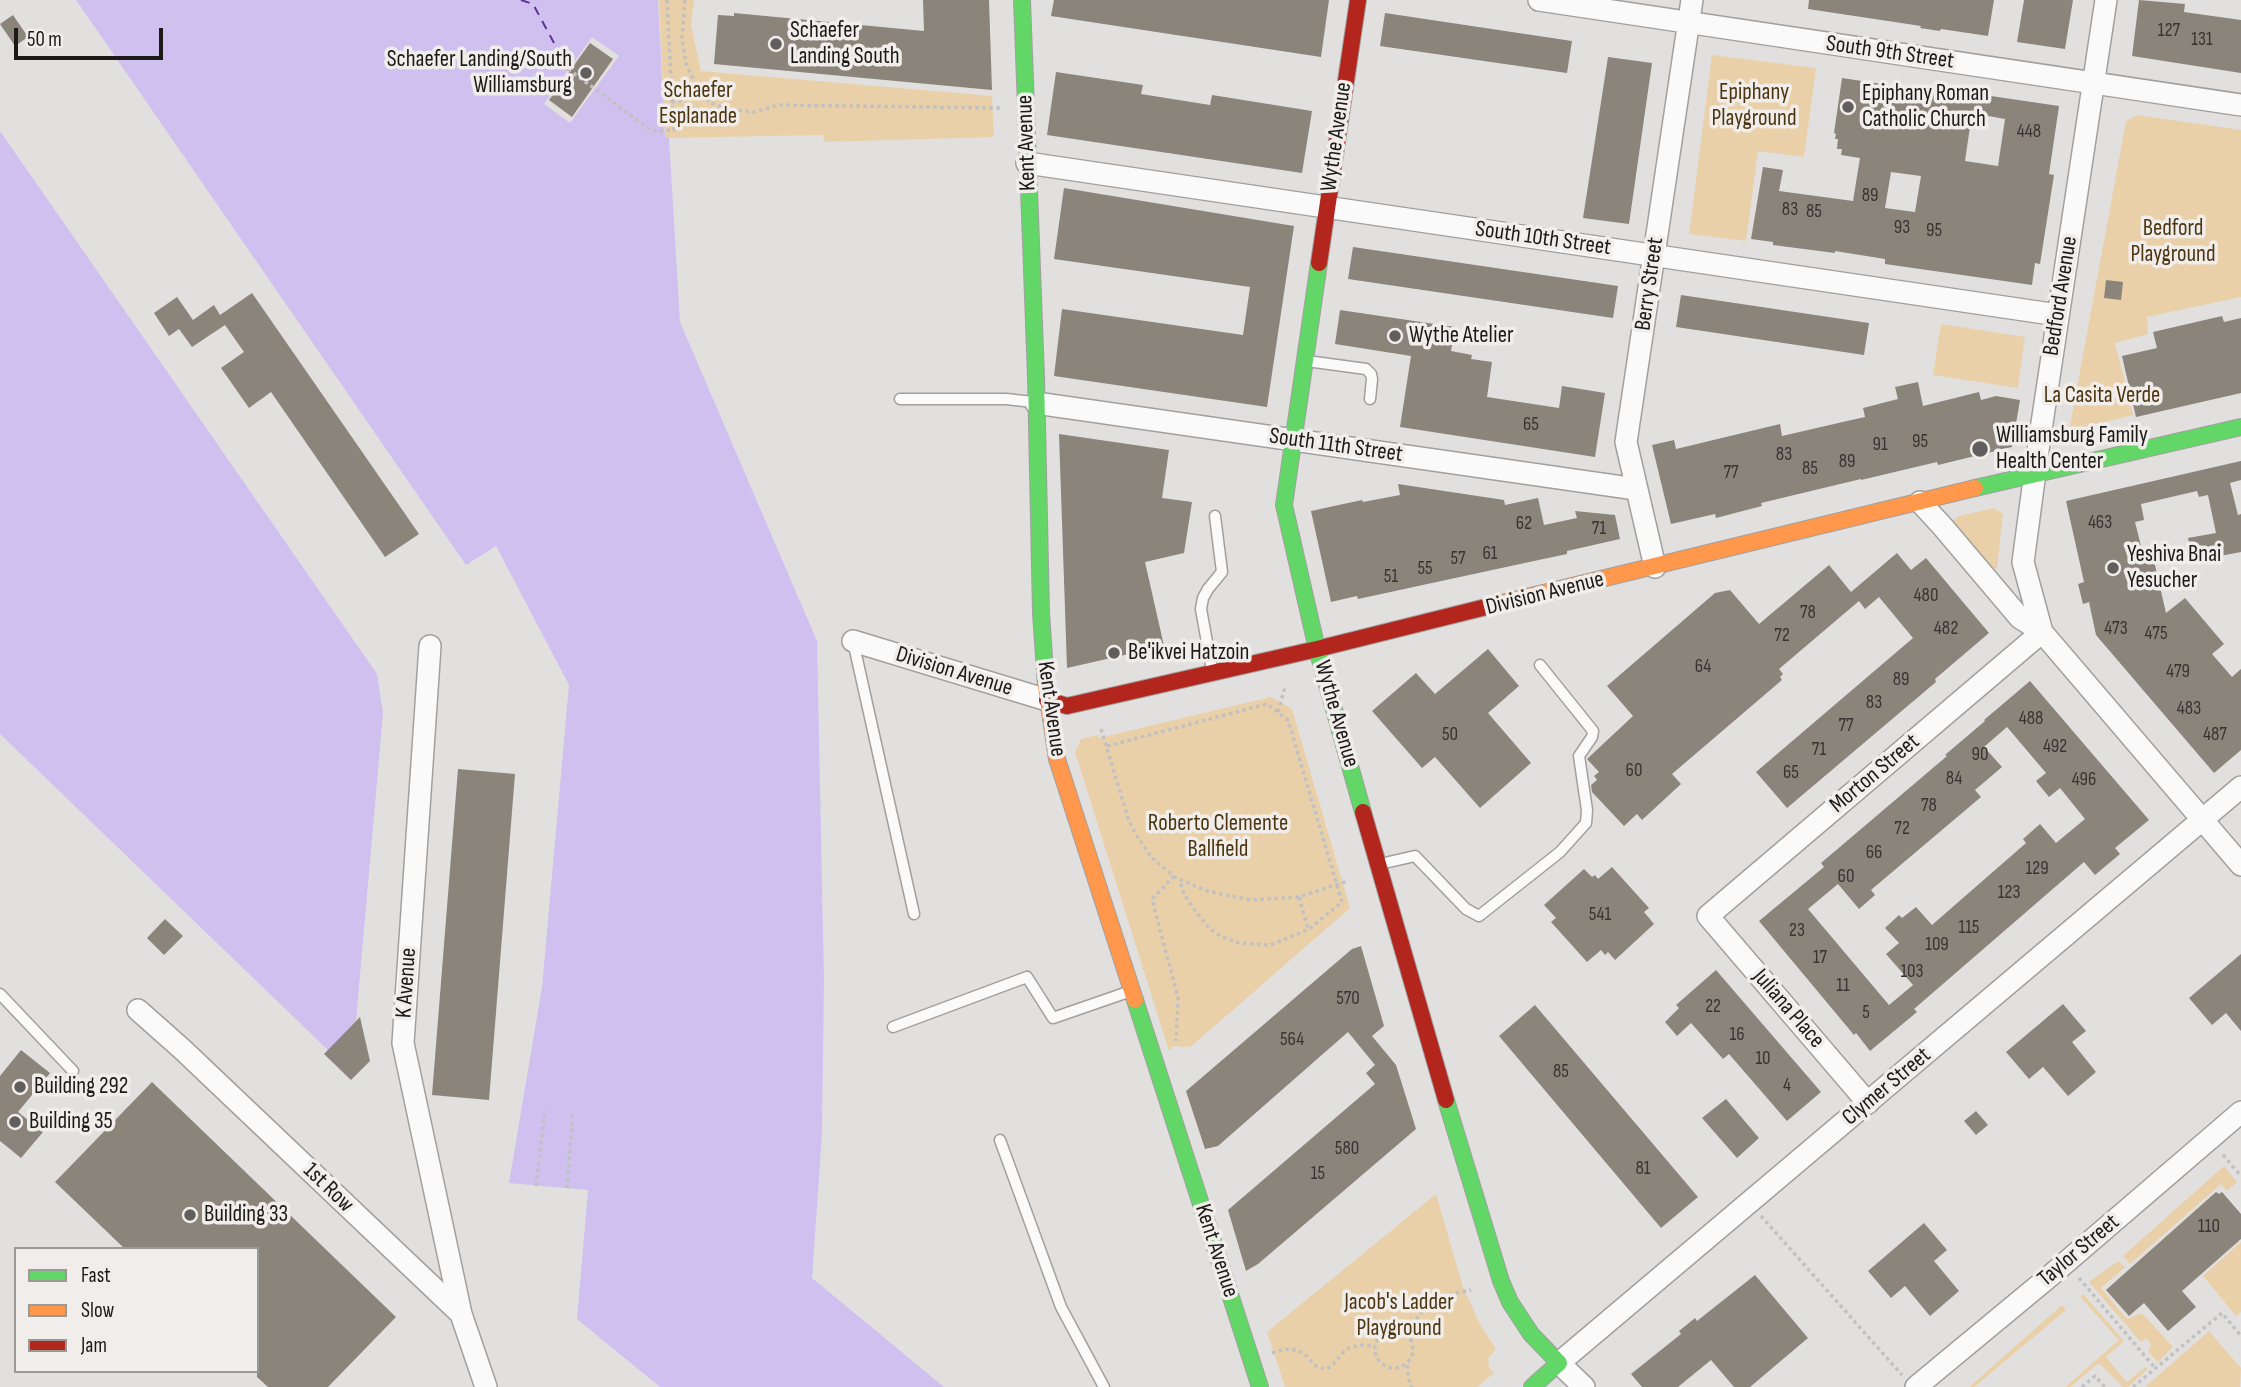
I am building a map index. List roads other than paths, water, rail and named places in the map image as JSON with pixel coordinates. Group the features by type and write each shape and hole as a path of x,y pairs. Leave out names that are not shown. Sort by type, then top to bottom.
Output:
{"main road":[{"name":"Kent Avenue","path":"1022,0 1041,613 1047,700 1057,760 1260,1387"},
{"name":"Wythe Avenue","path":"1358,0 1284,505 1317,649 1427,1035 1501,1281 1510,1302 1531,1334 1559,1363"},
{"name":"Division Avenue","path":"1047,700 1067,706 1212,673 2035,473 2241,428"},
{"name":"Clymer Street","path":"1532,1387 1559,1363"}],"street":[{"name":"South 9th Street","path":"1539,0 2241,105"},
{"name":"Berry Street","path":"1655,567 1626,442 1692,0"},
{"name":"Bedford Avenue","path":"2042,632 2023,562 2106,0"},
{"name":"South 10th Street","path":"1027,163 2058,316"},
{"name":"South 11th Street","path":"1036,402 1636,489"},
{"name":"Bedford Avenue","path":"1920,502 2020,618 2042,632 2241,865"},
{"name":"Morton Street","path":"1708,916 2042,632"},
{"name":"Division Avenue","path":"853,641 1047,700"},
{"name":"K Avenue","path":"430,646 403,1044 461,1314"},
{"name":"Clymer Street","path":"1559,1363 2241,787"},
{"name":"Juliana Place","path":"1708,916 1868,1103"},
{"name":"1st Row","path":"138,1010 461,1314 486,1387"},
{"name":"Taylor Street","path":"1910,1382 2050,1276 2241,1112"},
{"name":"Wythe Avenue","path":"1559,1363 1584,1387"}],"lane":[{"path":"1304,360 1366,369 1372,379 1370,399"},
{"path":"900,399 1006,399 1036,402"},
{"path":"1212,673 1201,609 1208,589 1222,572 1215,516"},
{"path":"853,641 914,914"},
{"path":"1379,864 1415,856 1466,909 1479,916 1560,852 1586,823 1587,810 1579,756 1594,731 1540,665"},
{"path":"893,1027 1027,978 1053,1018 1131,991"},
{"path":"0,995 73,1071"},
{"path":"1000,1140 1061,1307 1104,1387"}],"place":[{"name":"Schaefer Landing South","path":"776,44"},
{"name":"Schaefer Landing/South Williamsburg","path":"586,73"},
{"name":"Epiphany Roman Catholic Church","path":"1848,107"},
{"name":"Wythe Atelier","path":"1395,336"},
{"name":"Williamsburg Family Health Center","path":"1980,449"},
{"name":"Yeshiva Bnai Yesucher","path":"2113,568"},
{"name":"Be'ikvei Hatzoin","path":"1114,653"},
{"name":"Building 292","path":"20,1087"},
{"name":"Building 35","path":"15,1122"},
{"name":"Building 33","path":"190,1215"}],"park label":[{"name":"Schaefer Esplanade","path":"698,104"},
{"name":"Epiphany Playground","path":"1754,106"},
{"name":"Bedford Playground","path":"2173,242"},
{"name":"La Casita Verde","path":"2102,396"},
{"name":"Roberto Clemente Ballfield","path":"1218,837"},
{"name":"Jacob's Ladder Playground","path":"1399,1316"}]}
